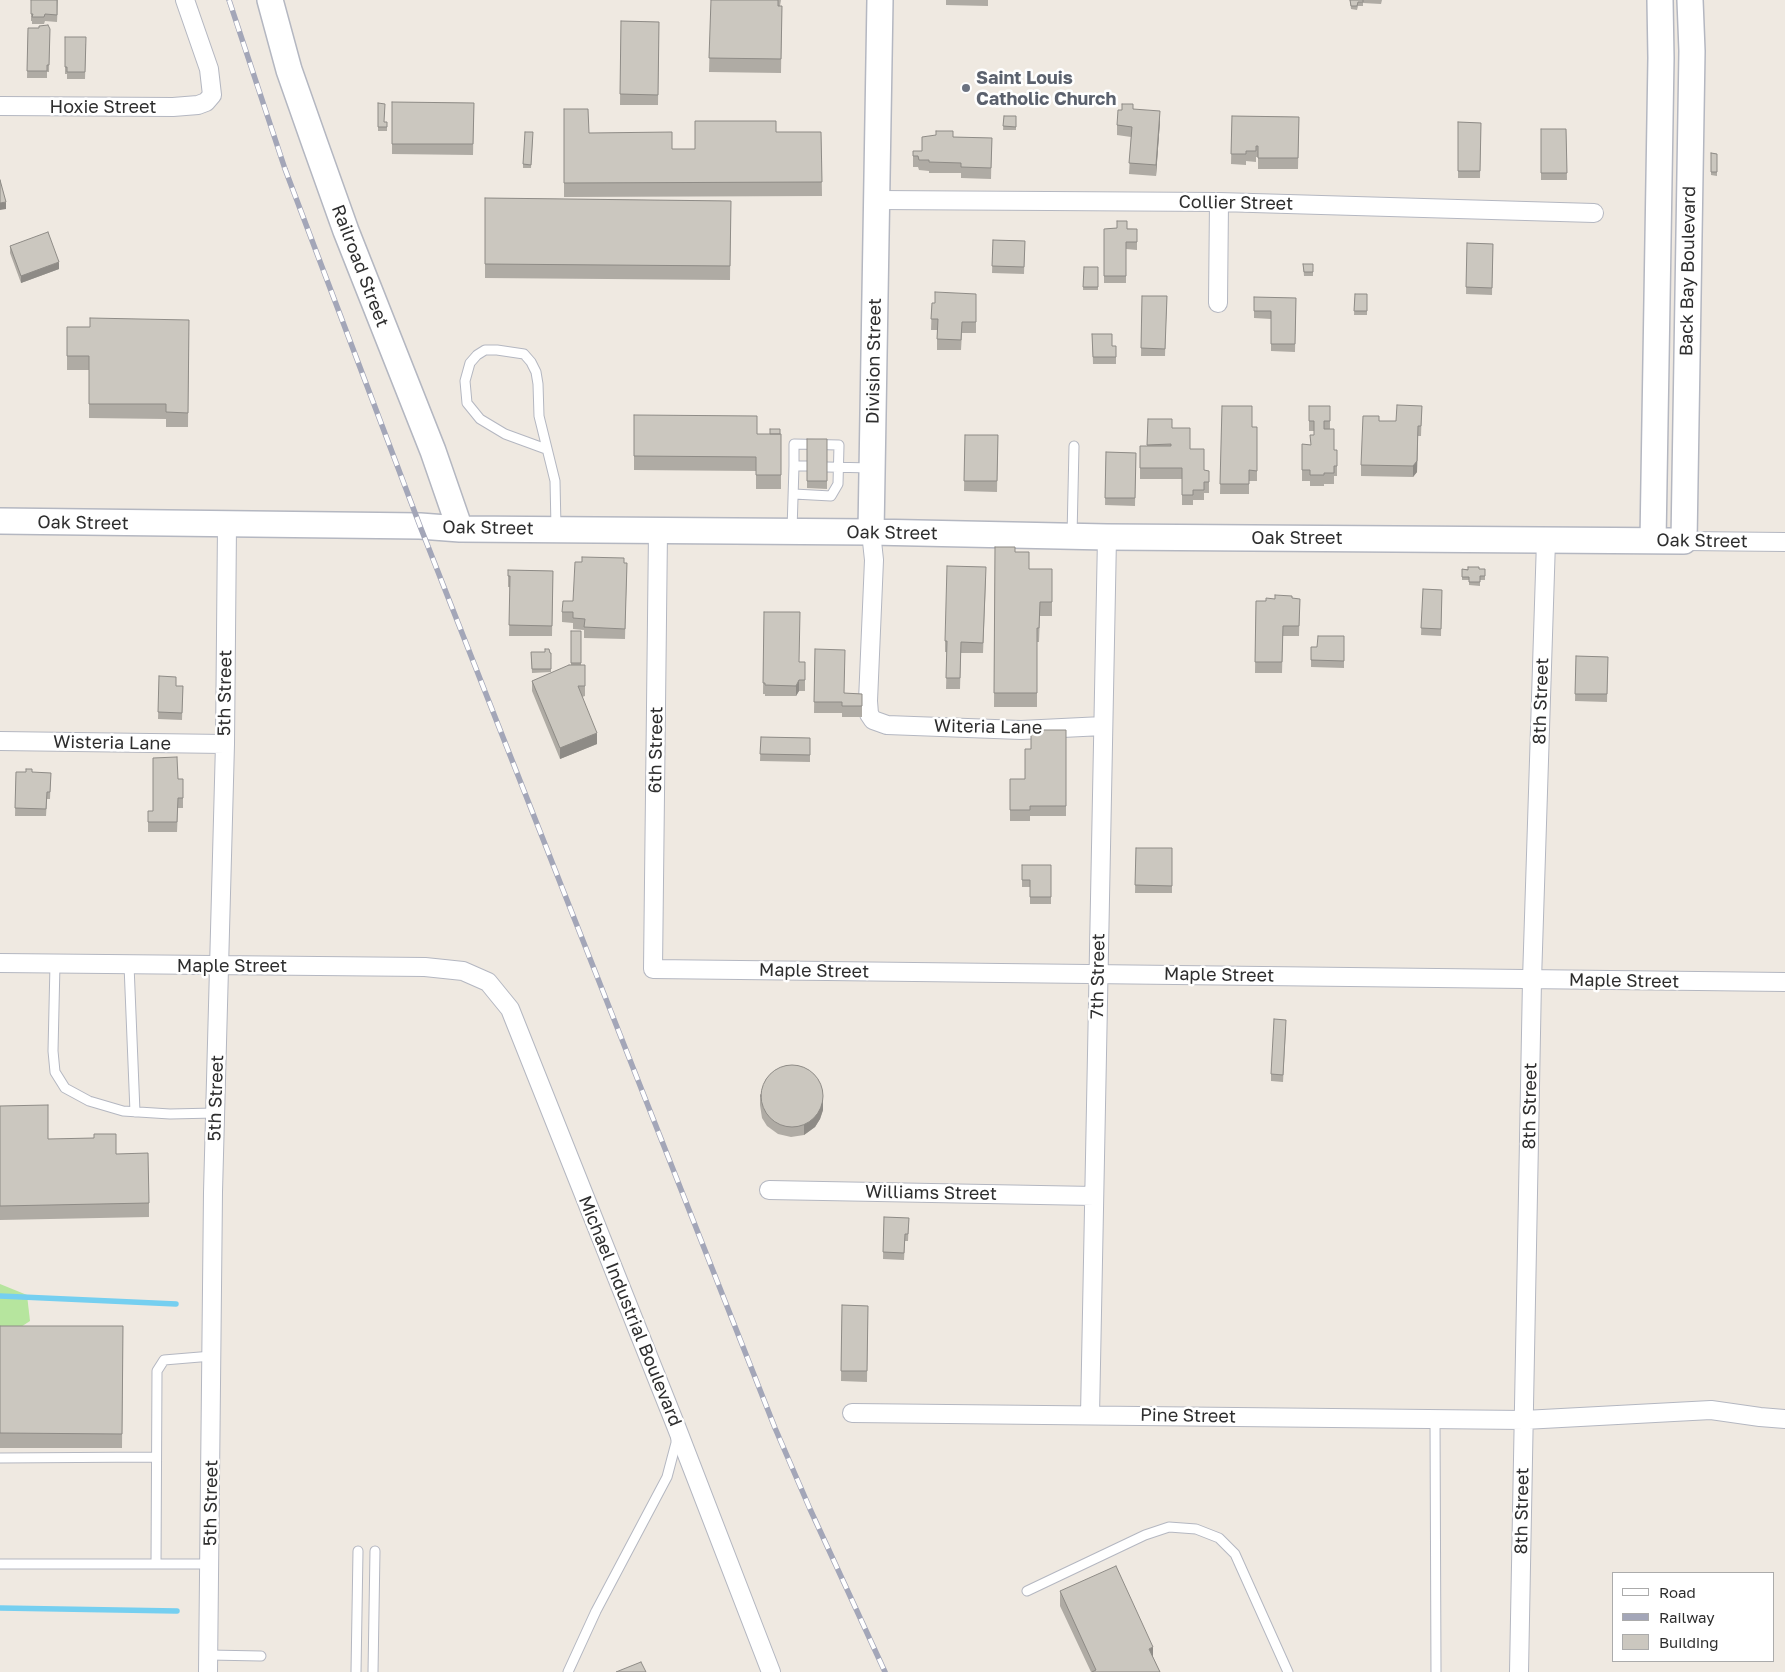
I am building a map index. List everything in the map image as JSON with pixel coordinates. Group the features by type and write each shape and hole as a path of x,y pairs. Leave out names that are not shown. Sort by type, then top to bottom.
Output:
{"main road":[{"name":"Railroad Street","path":"270,0 289,70 340,214 433,451 460,529"},
{"name":"Division Street","path":"871,532 880,0"},
{"name":"Back Bay Boulevard","path":"1653,541 1661,78 1660,0"},
{"name":"Back Bay Boulevard","path":"1684,541 1692,51 1690,0"},
{"name":"Oak Street","path":"0,521 420,526 460,529 871,532 1107,537 1684,541"}],"street":[{"name":"Hoxie Street","path":"0,106 173,107 198,106 206,102 212,95 208,69 185,0"},
{"name":"Collier Street","path":"877,200 1219,202 1594,213"},
{"path":"1218,303 1219,202"},
{"name":"5th Street","path":"209,1664 213,1192 225,744 228,525"},
{"name":"6th Street","path":"653,969 658,531"},
{"name":"Division Street","path":"871,532 874,560 868,701 869,714 873,720"},
{"name":"7th Street","path":"1090,1415 1107,537"},
{"name":"8th Street","path":"1519,1672 1532,980 1546,541"},
{"name":"Oak Street","path":"1684,541 1785,542"},
{"name":"Witeria Lane","path":"873,720 887,725 1021,730 1103,726"},
{"name":"Wisteria Lane","path":"0,741 225,744"},
{"name":"Maple Street","path":"0,963 425,967 463,971"},
{"name":"Maple Street","path":"653,969 1785,982"},
{"name":"Michael Industrial Boulevard","path":"463,971 488,982 510,1009 676,1426 771,1672"},
{"name":"Williams Street","path":"769,1190 1094,1196"},
{"name":"Pine Street","path":"852,1413 1524,1420 1711,1410 1760,1418 1785,1419"}],"lane":[{"path":"546,448 505,434 480,419 467,403 465,382 470,363 477,355 485,350 524,354 536,372 539,416 555,480 556,530"},
{"path":"792,532 794,444 839,445 838,484 831,496 794,494"},
{"path":"1072,536 1074,446"},
{"path":"794,466 807,466"},
{"path":"827,467 872,468"},
{"path":"55,964 53,1051 55,1072 65,1088 89,1100 123,1111 170,1114 215,1113"},
{"path":"129,965 135,1112"},
{"path":"156,1564 157,1371 164,1360 212,1356"},
{"path":"1435,1419 1436,1672"},
{"path":"568,1672 596,1611 668,1477 676,1443 676,1426"},
{"path":"0,1458 156,1457"},
{"path":"1027,1591 1145,1535 1169,1527 1196,1529 1219,1538 1234,1554 1288,1672"},
{"path":"356,1672 358,1551"},
{"path":"373,1672 375,1551"},
{"path":"0,1564 210,1564"},
{"path":"209,1664 261,1656"}],"green space":[{"path":"0,1284 27,1295 30,1321 1,1340 0,1340"}],"building":[{"path":"31,0 57,0 57,15 45,14 44,17 32,17"},
{"path":"711,0 778,0 778,6 782,6 781,59 709,58"},
{"path":"1350,0 1363,0 1363,2 1358,2 1357,6 1351,6"},
{"path":"621,21 659,22 658,95 620,94"},
{"path":"48,25 50,29 49,65 47,65 47,71 27,71 28,28 39,28 39,26"},
{"path":"65,37 86,37 85,72 67,72 67,67 65,67"},
{"path":"392,102 474,103 473,144 392,144"},
{"path":"378,103 385,104 384,122 387,122 387,127 378,127"},
{"path":"1122,104 1133,104 1133,109 1160,111 1156,165 1129,163 1132,127 1117,125 1118,110 1122,110"},
{"path":"564,109 588,109 589,133 672,132 672,149 695,149 695,121 776,121 776,132 821,132 822,182 564,183"},
{"path":"1004,116 1016,116 1016,127 1003,126"},
{"path":"1232,116 1299,117 1298,158 1258,158 1258,146 1256,146 1256,151 1246,151 1246,154 1231,154"},
{"path":"1458,122 1481,123 1480,171 1458,171"},
{"path":"1541,129 1566,129 1567,173 1541,173"},
{"path":"936,131 953,131 953,137 992,138 991,168 961,167 961,163 929,162 929,160 919,160 918,156 913,156 913,151 922,151 922,137 936,135"},
{"path":"525,132 533,132 531,165 523,164"},
{"path":"1711,153 1717,154 1717,172 1711,172"},
{"path":"0,180 6,202 0,203"},
{"path":"485,198 731,201 730,266 485,264"},
{"path":"1117,221 1127,221 1127,229 1137,229 1137,242 1126,242 1126,276 1104,276 1104,229 1117,228"},
{"path":"48,232 59,262 21,276 10,246"},
{"path":"993,240 1025,241 1024,267 992,266"},
{"path":"1467,243 1493,244 1492,288 1466,287"},
{"path":"1303,264 1313,264 1313,272 1304,272"},
{"path":"1084,267 1098,267 1098,287 1083,287"},
{"path":"935,292 976,294 976,322 962,322 961,340 937,339 938,319 931,319 932,303 935,303"},
{"path":"1355,294 1367,294 1367,311 1354,311"},
{"path":"1142,296 1167,296 1165,349 1141,348"},
{"path":"1254,297 1296,298 1295,344 1271,344 1271,311 1254,311"},
{"path":"90,318 189,320 188,413 166,412 166,404 89,404 89,356 67,356 67,327 90,327"},
{"path":"1092,334 1112,334 1112,346 1116,346 1116,357 1093,357"},
{"path":"1397,405 1422,406 1421,426 1418,426 1417,461 1413,466 1361,465 1363,416 1379,416 1379,421 1396,421"},
{"path":"1222,406 1252,406 1252,427 1257,427 1257,471 1249,470 1249,484 1220,484"},
{"path":"1309,406 1330,406 1330,421 1324,421 1324,429 1334,429 1334,450 1337,450 1337,466 1334,466 1334,473 1310,475 1310,470 1302,470 1302,444 1311,445 1310,435 1314,435 1314,421 1309,421"},
{"path":"634,415 757,416 757,434 781,434 781,475 756,475 756,457 634,456"},
{"path":"1148,419 1172,419 1172,428 1190,428 1190,449 1204,449 1204,470 1209,471 1209,482 1204,482 1204,490 1193,490 1193,495 1182,495 1182,468 1140,468 1140,446 1171,446 1171,444 1147,445"},
{"path":"770,429 780,429 780,434 770,434"},
{"path":"965,435 998,435 997,481 964,481"},
{"path":"807,439 827,439 827,481 807,481"},
{"path":"1106,452 1136,453 1135,498 1105,498"},
{"path":"995,547 1015,547 1015,552 1029,552 1029,569 1052,569 1052,602 1040,602 1039,628 1037,628 1037,693 994,693"},
{"path":"582,557 624,558 624,563 627,563 625,629 584,627 585,619 573,618 573,612 562,612 563,601 573,601 575,562 582,562"},
{"path":"947,566 986,567 983,643 961,642 960,678 946,678"},
{"path":"1468,567 1485,569 1485,576 1480,576 1480,582 1469,582 1469,577 1462,577 1462,569 1468,570"},
{"path":"508,570 553,571 552,626 509,625 510,576 508,576"},
{"path":"1423,589 1442,590 1441,629 1421,628"},
{"path":"1275,595 1292,596 1292,598 1300,599 1299,626 1283,626 1282,662 1255,662 1256,601 1266,601 1266,598 1275,599"},
{"path":"764,612 800,612 799,662 805,662 805,680 799,680 796,686 765,685 763,683"},
{"path":"571,631 581,631 581,663 571,663"},
{"path":"1318,636 1344,636 1344,661 1311,660 1311,647 1317,647"},
{"path":"545,649 549,649 551,653 551,669 532,669 531,652 545,652"},
{"path":"815,649 845,650 844,693 862,694 862,706 842,706 842,702 814,702"},
{"path":"1576,656 1608,657 1607,694 1575,694"},
{"path":"569,665 585,665 585,686 578,686 597,733 560,748 532,681"},
{"path":"159,676 176,677 176,686 183,686 182,713 158,712"},
{"path":"1031,730 1066,730 1066,806 1030,806 1030,810 1010,810 1010,779 1025,779 1025,749 1031,749"},
{"path":"761,737 810,738 810,755 760,754"},
{"path":"177,757 178,779 183,779 183,798 178,798 177,822 148,822 148,811 153,811 153,758"},
{"path":"26,769 32,769 32,772 51,773 50,792 47,792 46,809 15,808 16,772 26,772"},
{"path":"1136,848 1172,848 1172,886 1135,885"},
{"path":"1022,865 1051,865 1051,897 1030,897 1030,880 1022,880"},
{"path":"1274,1019 1286,1020 1283,1075 1271,1074"},
{"path":"792,1065 809,1070 814,1074 818,1079 823,1096 818,1113 814,1118 809,1122 792,1127 775,1122 770,1118 766,1113 761,1096 766,1079 770,1074 775,1070"},
{"path":"48,1105 48,1139 94,1138 94,1134 116,1134 116,1154 148,1153 149,1203 0,1206 0,1106"},
{"path":"884,1217 909,1218 908,1234 905,1234 904,1253 883,1252"},
{"path":"842,1305 868,1306 867,1371 841,1371"},
{"path":"0,1326 123,1326 122,1434 0,1433"},
{"path":"1116,1566 1153,1647 1149,1649 1160,1672 1092,1672 1096,1670 1060,1591"},
{"path":"641,1662 646,1672 616,1672"}],"waterway":[{"path":"0,1296 176,1304"},
{"path":"0,1608 177,1611"}],"railway":[{"path":"229,0 285,169 420,526 775,1428 885,1672"}],"place":[{"name":"Saint Louis Catholic Church","path":"966,88"}]}
